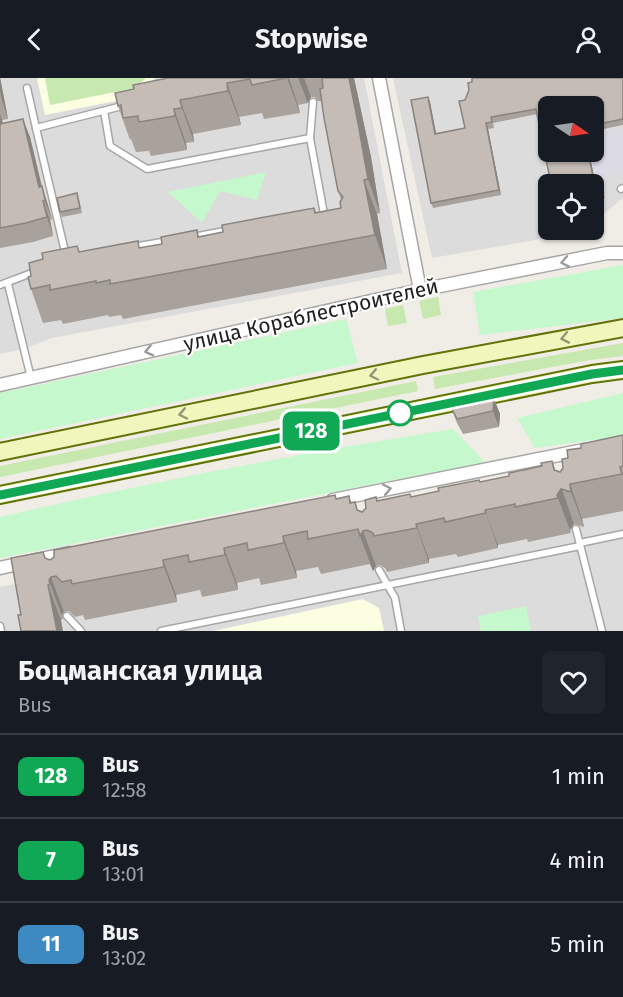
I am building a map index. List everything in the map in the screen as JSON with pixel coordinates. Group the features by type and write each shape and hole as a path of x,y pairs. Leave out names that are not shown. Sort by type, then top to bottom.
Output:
{"main road":[{"path":"0,452 423,365 623,328"},
{"path":"0,495 592,374 623,370"}],"street":[{"path":"378,78 420,290"},
{"name":"улица Кораблестроителей","path":"0,385 420,290 607,253 623,253"},
{"path":"317,503 365,498 562,457 592,448"},
{"path":"0,568 56,561 83,550"}],"lane":[{"path":"27,88 70,258 57,262"},
{"path":"313,102 310,138 324,214 333,220"},
{"path":"36,128 130,104"},
{"path":"104,111 110,146 147,169 310,138"},
{"path":"316,216 324,214"},
{"path":"183,238 241,228"},
{"path":"120,249 175,240"},
{"path":"0,285 8,284 47,267"},
{"path":"8,284 31,378"},
{"path":"576,529 602,631"},
{"path":"161,631 623,534"},
{"path":"380,570 395,598 401,631"},
{"path":"67,616 81,631"},
{"path":"0,626 1,631"}],"shaded area":[{"path":"0,78 364,78 402,273 52,338 24,349 0,354"},
{"path":"37,78 155,78 136,97 45,115"},
{"path":"393,78 623,78 623,198 604,214 604,174 538,174 538,240 432,258"},
{"path":"623,130 623,172 604,176 595,174 593,162 604,162 604,134"},
{"path":"623,464 623,631 0,631 0,587"},
{"path":"363,599 379,608 384,631 213,631"}],"green space":[{"path":"45,78 146,78 135,88 50,105"},
{"path":"266,172 257,200 220,191 202,223 168,192"},
{"path":"623,265 623,318 480,335 473,292"},
{"path":"438,297 441,315 423,319 419,301"},
{"path":"403,305 407,323 388,326 385,309"},
{"path":"346,319 358,363 0,439 0,393"},
{"path":"623,343 623,356 435,389 433,377"},
{"path":"416,381 418,391 0,477 0,466"},
{"path":"623,393 623,436 535,448 517,418"},
{"path":"453,429 485,462 0,558 0,517 226,469"},
{"path":"526,606 531,631 481,631 478,616"}],"building":[{"path":"168,78 287,78 252,85 250,79 227,83 228,91 180,100 182,108 174,109 175,116 139,122 138,116 123,118 121,105 118,106 115,93 134,89 133,85"},
{"path":"322,78 349,78 368,179 364,180 375,235 110,284 110,280 50,290 50,285 31,289 28,277 31,276 29,263 43,259 42,253 77,246 79,252 138,241 139,248 162,244 161,237 197,230 198,237 223,232 222,225 314,208 315,213 341,208 340,202 343,197 338,191 324,118 320,89 323,88"},
{"path":"472,78 623,78 623,119 604,123 604,96 538,96 538,119 536,109 491,117 492,122 486,123 499,190 431,203 411,100 428,97 435,134 465,128 459,101 465,100 469,90 468,83 472,82"},
{"path":"23,119 39,187 42,186 47,217 0,228 0,124"},
{"path":"547,162 590,162 593,174 549,174"},
{"path":"77,193 80,208 60,212 57,198"},
{"path":"477,396 481,401 494,399 493,411 457,419 451,407 465,405 467,398"},
{"path":"623,435 623,466 620,467 622,474 570,484 571,492 561,489 557,495 558,498 515,507 515,504 485,510 486,513 445,522 444,518 416,524 417,528 374,536 367,530 363,531 360,536 358,529 308,539 307,531 283,536 284,543 248,550 247,543 224,548 225,555 189,562 188,555 163,560 164,567 72,584 71,580 62,582 56,576 51,577 48,585 57,631 21,631 18,615 21,615 11,558 43,552 45,558 50,560 54,557 54,550 335,495 336,499 349,496 350,503 355,502 357,510 362,512 366,508 365,500 376,497 377,501 410,494 411,497 439,491 438,488 509,476 509,473 542,466 541,463 552,461 554,470 560,472 563,468 562,459 568,458 567,450 581,448 581,444"}],"bus line":[{"name":"128","path":"0,495 592,374 623,370"}]}
